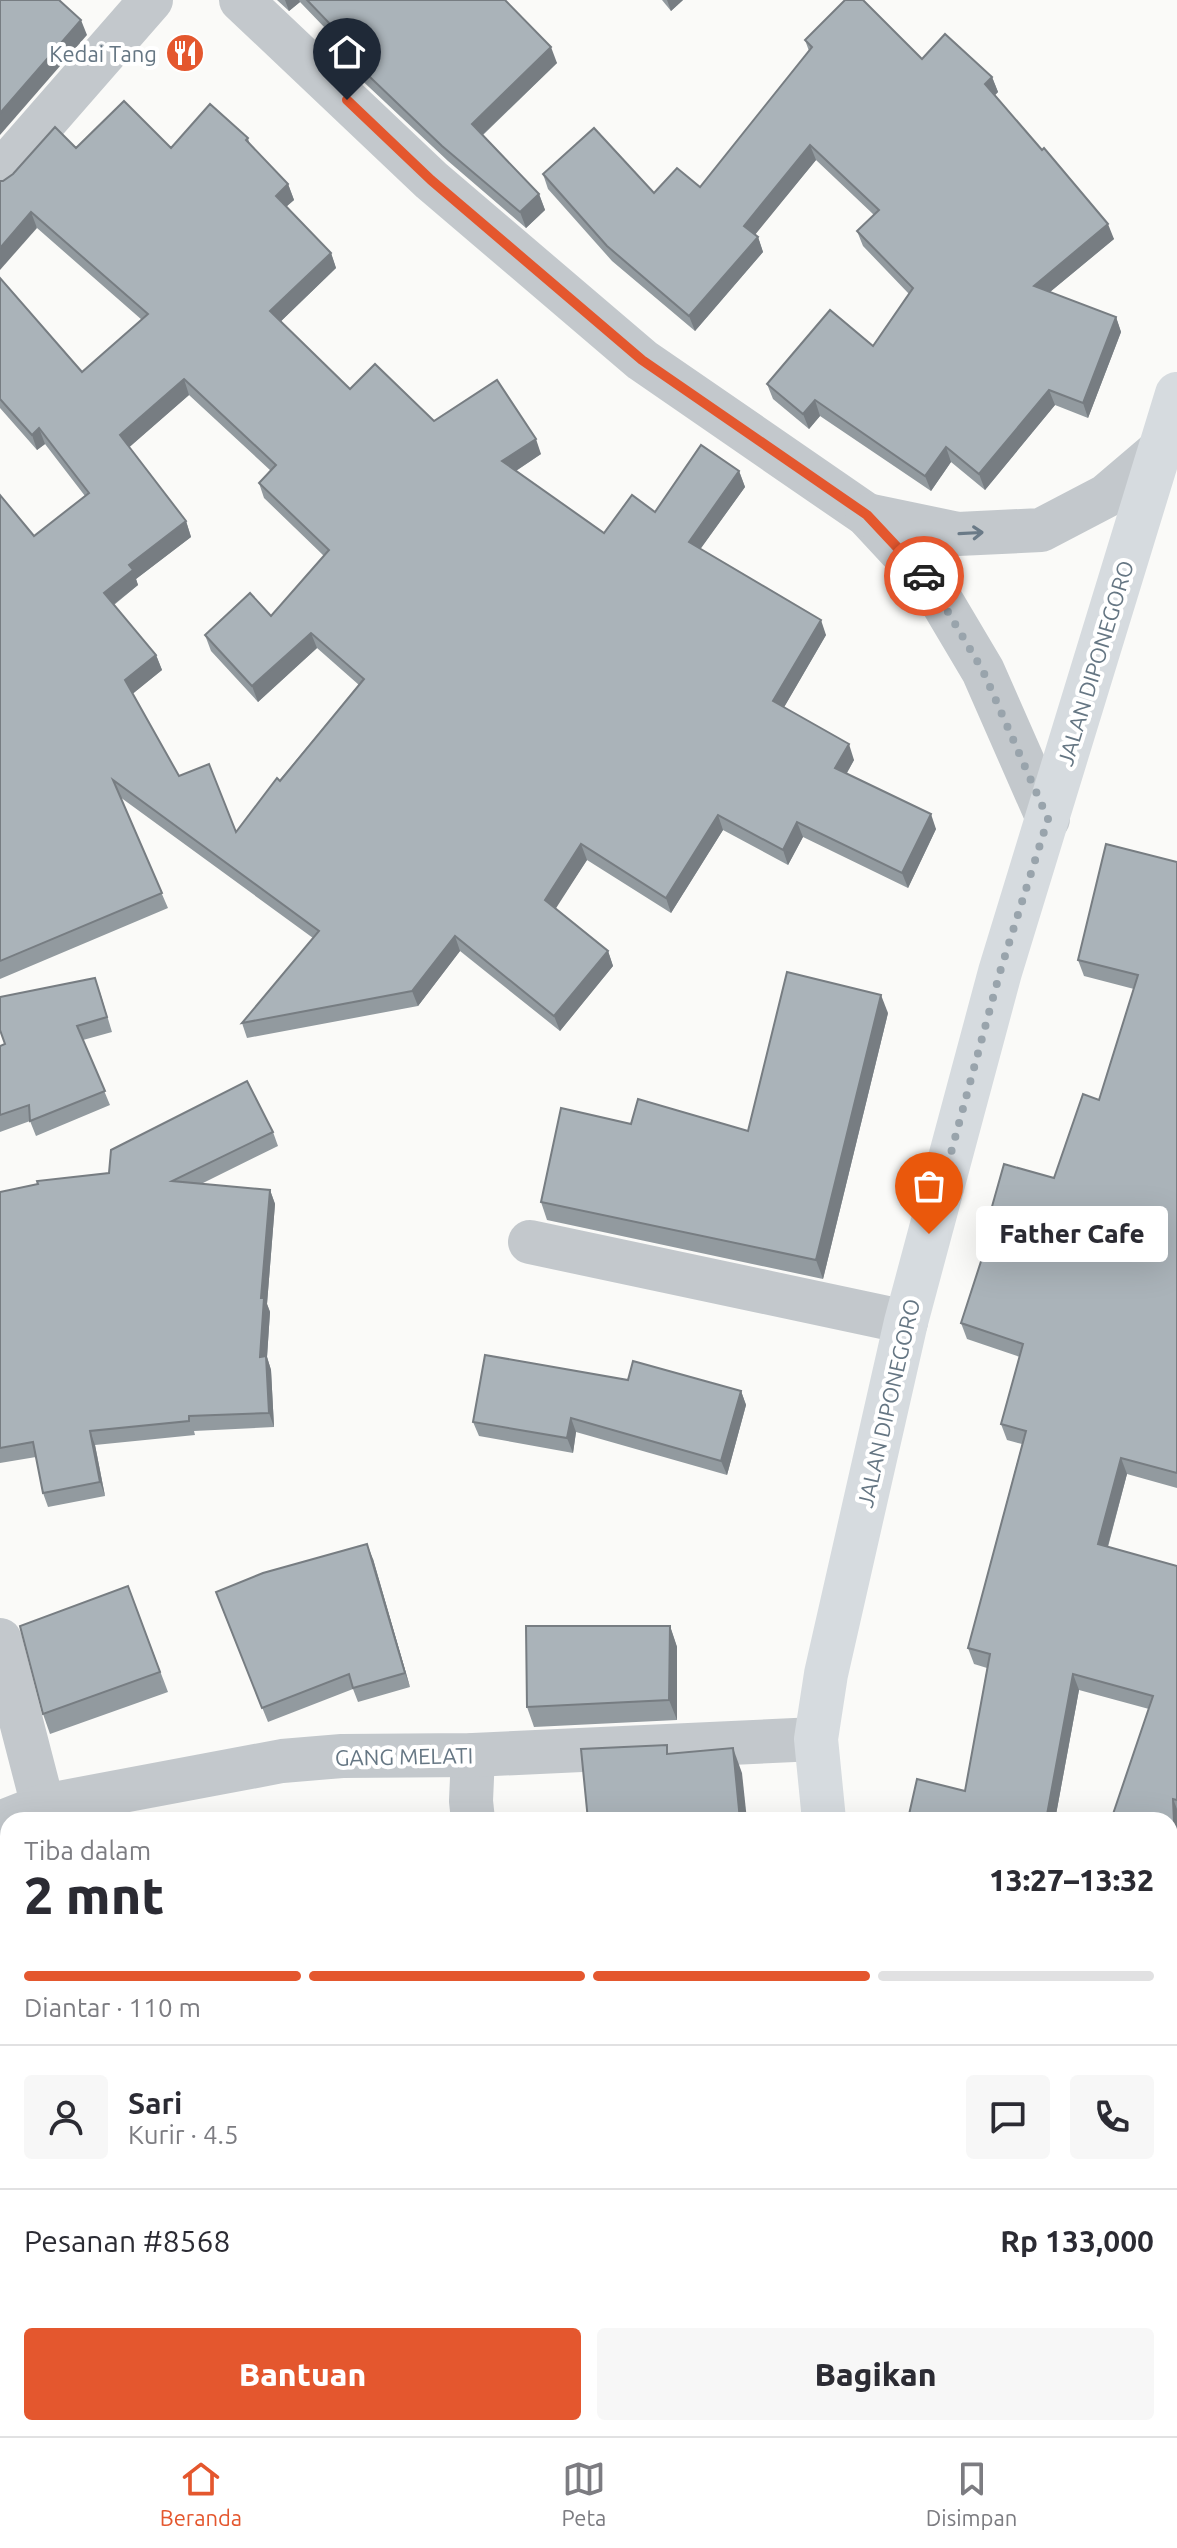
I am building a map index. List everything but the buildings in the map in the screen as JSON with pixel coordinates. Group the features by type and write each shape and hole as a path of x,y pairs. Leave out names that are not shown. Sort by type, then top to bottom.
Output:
{"main road":[{"name":"JALAN DIPONEGORO","path":"823,1812 816,1739 826,1674 906,1322 1000,972 1177,394"}],"street":[{"path":"0,173 151,0"},
{"path":"241,0 431,180 642,360 867,515 932,585 983,671 1048,819"},
{"path":"867,515 958,534 1041,530 1106,496 1160,450"},
{"path":"530,1242 906,1322"},
{"path":"0,1640 43,1806"},
{"name":"GANG MELATI","path":"28,1812 43,1806 282,1761 342,1756 473,1755 816,1739"},
{"path":"473,1755 473,1812"}],"way so far":[{"path":"924,576 983,671 1048,819 1000,972 929,1234"}],"place":[{"name":"Kedai Tang","path":"185,53"},
{"name":"Father Cafe","path":"929,1234"}],"route":[{"path":"347,100 431,180 642,360 867,515 924,576"}]}
